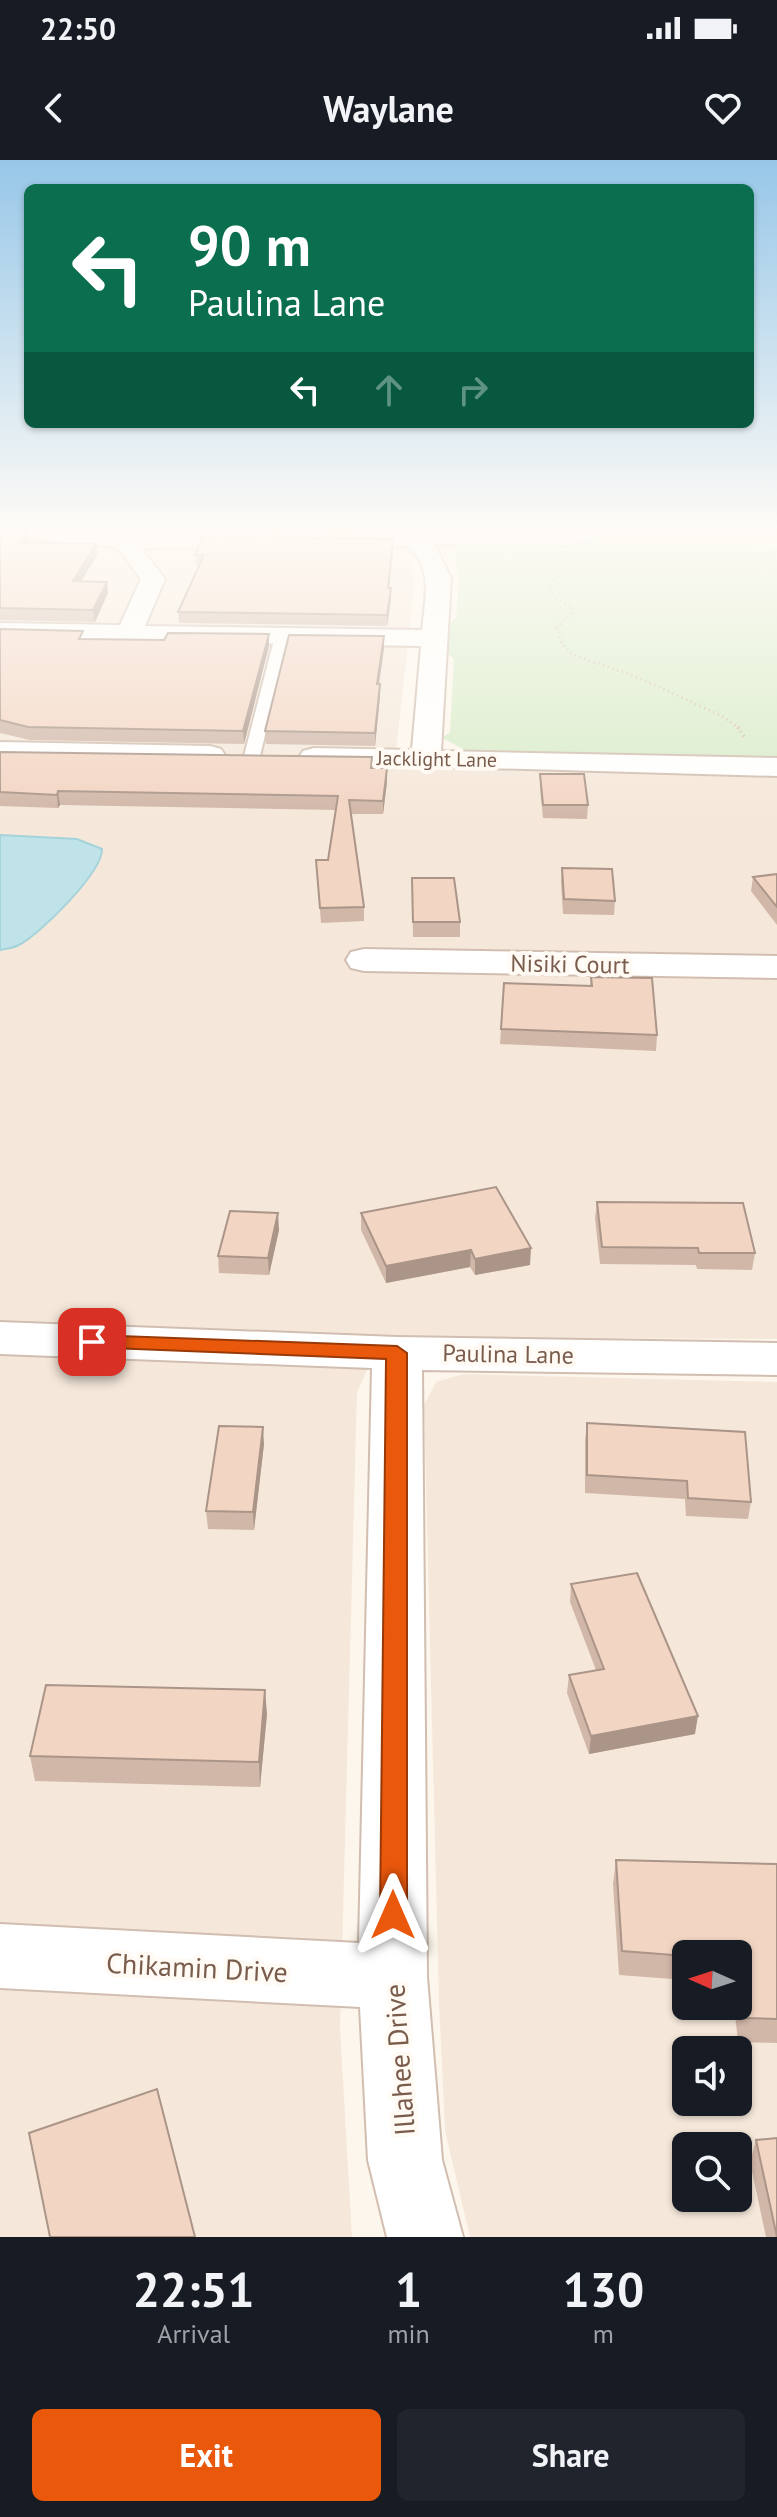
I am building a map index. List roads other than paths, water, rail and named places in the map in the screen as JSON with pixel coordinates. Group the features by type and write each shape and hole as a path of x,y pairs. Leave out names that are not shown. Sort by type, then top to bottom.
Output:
{"street":[{"path":"129,633 132,627"},
{"path":"426,759 435,627"},
{"path":"0,631 434,638"},
{"name":"Jacklight Lane","path":"0,751 763,766"},
{"name":"Nisiki Court","path":"364,960 777,967"},
{"name":"Paulina Lane","path":"0,1338 397,1353 777,1359"},
{"name":"Illahee Drive","path":"397,1353 393,1977 405,2160 425,2237"},
{"name":"Chikamin Drive","path":"0,1956 393,1977"}],"lane":[{"path":"252,756 282,636"}],"water":[{"path":"0,835 77,839 102,849 92,872 54,916 19,945 0,950"}]}
